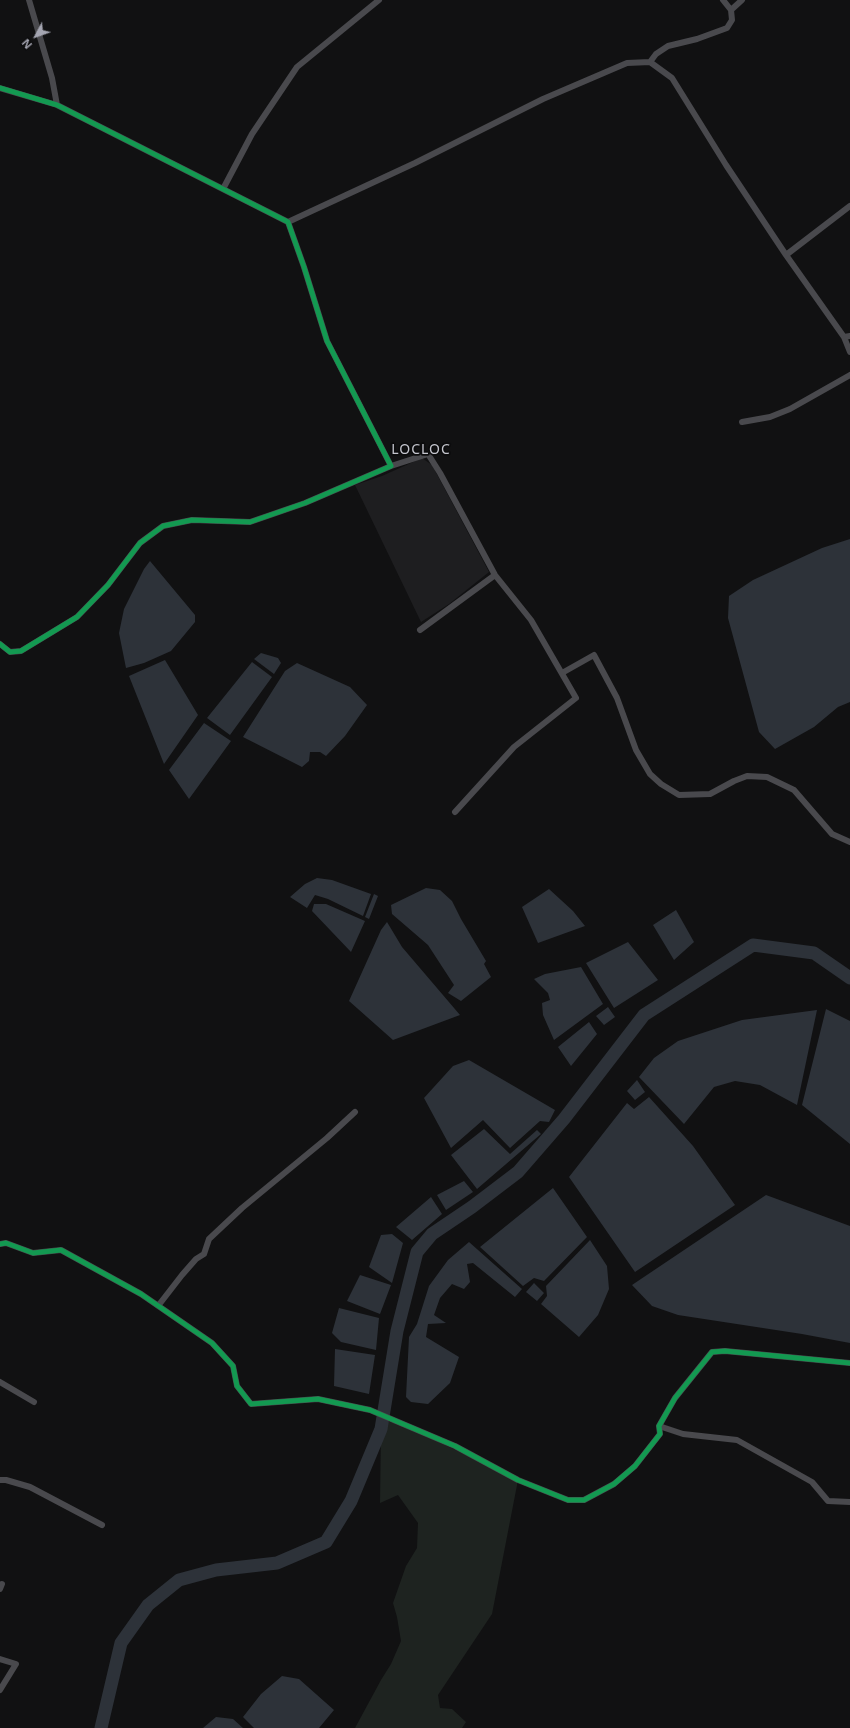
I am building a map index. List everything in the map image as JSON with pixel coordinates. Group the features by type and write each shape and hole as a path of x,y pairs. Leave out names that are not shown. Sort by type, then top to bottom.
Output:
{"street":[{"path":"29,0 52,78 57,105"},
{"path":"223,189 252,134 297,67 379,0"},
{"path":"650,62 656,54 668,46 697,39 727,28 732,20 730,10 723,0"},
{"path":"730,10 742,0"},
{"path":"288,222 415,163 543,99 627,63 650,62 672,78 726,165 786,255 847,336 850,352"},
{"path":"0,88 57,105 288,222 304,267 326,341 391,466"},
{"path":"786,255 850,206"},
{"path":"742,422 770,417 790,409 850,375"},
{"path":"0,644 10,652 21,651 77,617 98,597 140,543 163,526 192,520 250,522 305,503 391,466 428,454 495,575 531,620 576,698 514,747 455,812"},
{"path":"420,630 495,575"},
{"path":"562,673 594,655 617,698 636,750 650,774 660,784 679,795 710,794 747,776 767,777 794,790 832,834 850,842"},
{"path":"158,1306 196,1259 204,1254 209,1238 242,1208 327,1138 355,1112"},
{"path":"0,1244 6,1243 33,1252 61,1250 140,1294 212,1344 232,1366 237,1386 251,1404 318,1399 370,1410 455,1446 518,1480 568,1500 584,1500 614,1484 635,1466 660,1434 659,1426 676,1398 712,1352 725,1351 850,1363"},
{"path":"0,1382 34,1402"},
{"path":"659,1426 683,1434 737,1440 812,1482 828,1501 850,1502"},
{"path":"0,1480 6,1480 30,1487 49,1496 89,1520 102,1525"},
{"path":"0,1659 16,1664 0,1690"}],"shaded area":[{"path":"422,458 432,465 489,572 449,604 421,622 355,485 382,476"},
{"path":"850,539 850,702 838,707 814,727 775,749 759,732 728,618 729,596 753,580 822,548"},
{"path":"150,561 195,615 195,622 171,651 144,663 126,668 119,633 124,609 144,569"},
{"path":"261,653 278,658 281,663 274,674 254,659"},
{"path":"165,660 198,715 164,764 129,676"},
{"path":"252,662 272,677 230,735 207,718"},
{"path":"297,663 350,687 367,705 345,736 326,756 320,752 310,752 309,761 302,767 243,737 285,671"},
{"path":"204,723 231,741 189,799 169,770"},
{"path":"317,878 332,880 371,894 363,916 328,899 315,895 307,908 290,897 305,884"},
{"path":"426,888 440,890 452,901 486,961 484,964 491,977 461,1001 448,993 454,985 428,945 392,914 391,905"},
{"path":"549,889 573,911 585,926 538,943 522,907"},
{"path":"374,894 378,896 369,919 365,917"},
{"path":"314,904 326,904 365,921 351,952 312,911"},
{"path":"676,910 694,942 674,960 653,925"},
{"path":"387,922 402,947 460,1015 393,1040 349,1001 381,930"},
{"path":"628,942 658,980 614,1008 586,963"},
{"path":"581,967 603,1004 554,1040 543,1015 542,1003 550,1000 548,993 534,979 545,974"},
{"path":"608,1007 615,1017 604,1025 596,1016"},
{"path":"826,1009 850,1021 850,1144 802,1105"},
{"path":"817,1010 797,1105 760,1085 735,1081 714,1087 684,1124 639,1077 654,1058 678,1041 742,1020"},
{"path":"589,1022 597,1034 571,1066 558,1047"},
{"path":"469,1060 555,1110 549,1122 540,1121 510,1148 483,1120 451,1148 424,1098 453,1066"},
{"path":"637,1080 645,1092 635,1100 627,1091"},
{"path":"649,1097 693,1146 735,1205 635,1272 569,1177 627,1103 634,1109"},
{"path":"484,1129 510,1154 537,1130 541,1134 477,1189 451,1155"},
{"path":"464,1181 473,1192 446,1210 437,1195"},
{"path":"553,1188 587,1237 544,1281 534,1278 523,1286 480,1247"},
{"path":"766,1195 850,1226 850,1343 678,1315 652,1306 632,1285"},
{"path":"431,1197 442,1214 412,1240 396,1227"},
{"path":"392,1234 403,1243 392,1283 369,1267 381,1235"},
{"path":"590,1240 607,1266 609,1289 598,1315 579,1337 541,1304 547,1296 546,1286"},
{"path":"469,1242 522,1289 515,1297 473,1263 467,1264 470,1282 464,1289 452,1284 440,1298 434,1315 446,1323 428,1324 426,1337 459,1357 450,1383 428,1404 411,1402 406,1397 409,1337 417,1324 429,1286 448,1260"},
{"path":"360,1275 391,1285 380,1314 347,1301"},
{"path":"534,1283 544,1293 537,1301 526,1292"},
{"path":"339,1308 379,1318 376,1350 341,1342 332,1333"},
{"path":"335,1349 375,1355 369,1394 334,1386"},
{"path":"382,1420 404,1425 518,1480 492,1614 438,1695 440,1708 452,1709 466,1722 462,1728 355,1728 391,1664 401,1641 393,1603 406,1566 417,1548 418,1523 398,1495 380,1503"},
{"path":"282,1676 299,1679 334,1710 319,1728 254,1728 243,1717 261,1694"},
{"path":"216,1717 233,1719 243,1728 203,1728"}],"waterway":[{"path":"101,1728 121,1643 148,1605 179,1580 216,1570 277,1563 326,1542 351,1501 381,1429 397,1331 417,1252 432,1234 472,1207 518,1172 564,1119 644,1015 753,945 814,953 850,978"}],"cycle path":[{"path":"0,88 57,105 288,222 327,341 391,466 305,503 250,522 192,520 163,526 140,543 108,585 77,617 21,651 10,652 0,644"},
{"path":"0,1244 6,1243 33,1253 61,1250 141,1294 212,1343 233,1366 237,1386 251,1404 318,1399 370,1410 455,1446 518,1480 568,1500 584,1500 614,1484 635,1466 660,1434 659,1426 675,1398 712,1352 725,1351 850,1363"}],"district":[{"name":"LOCLOC","path":"421,450"}]}
